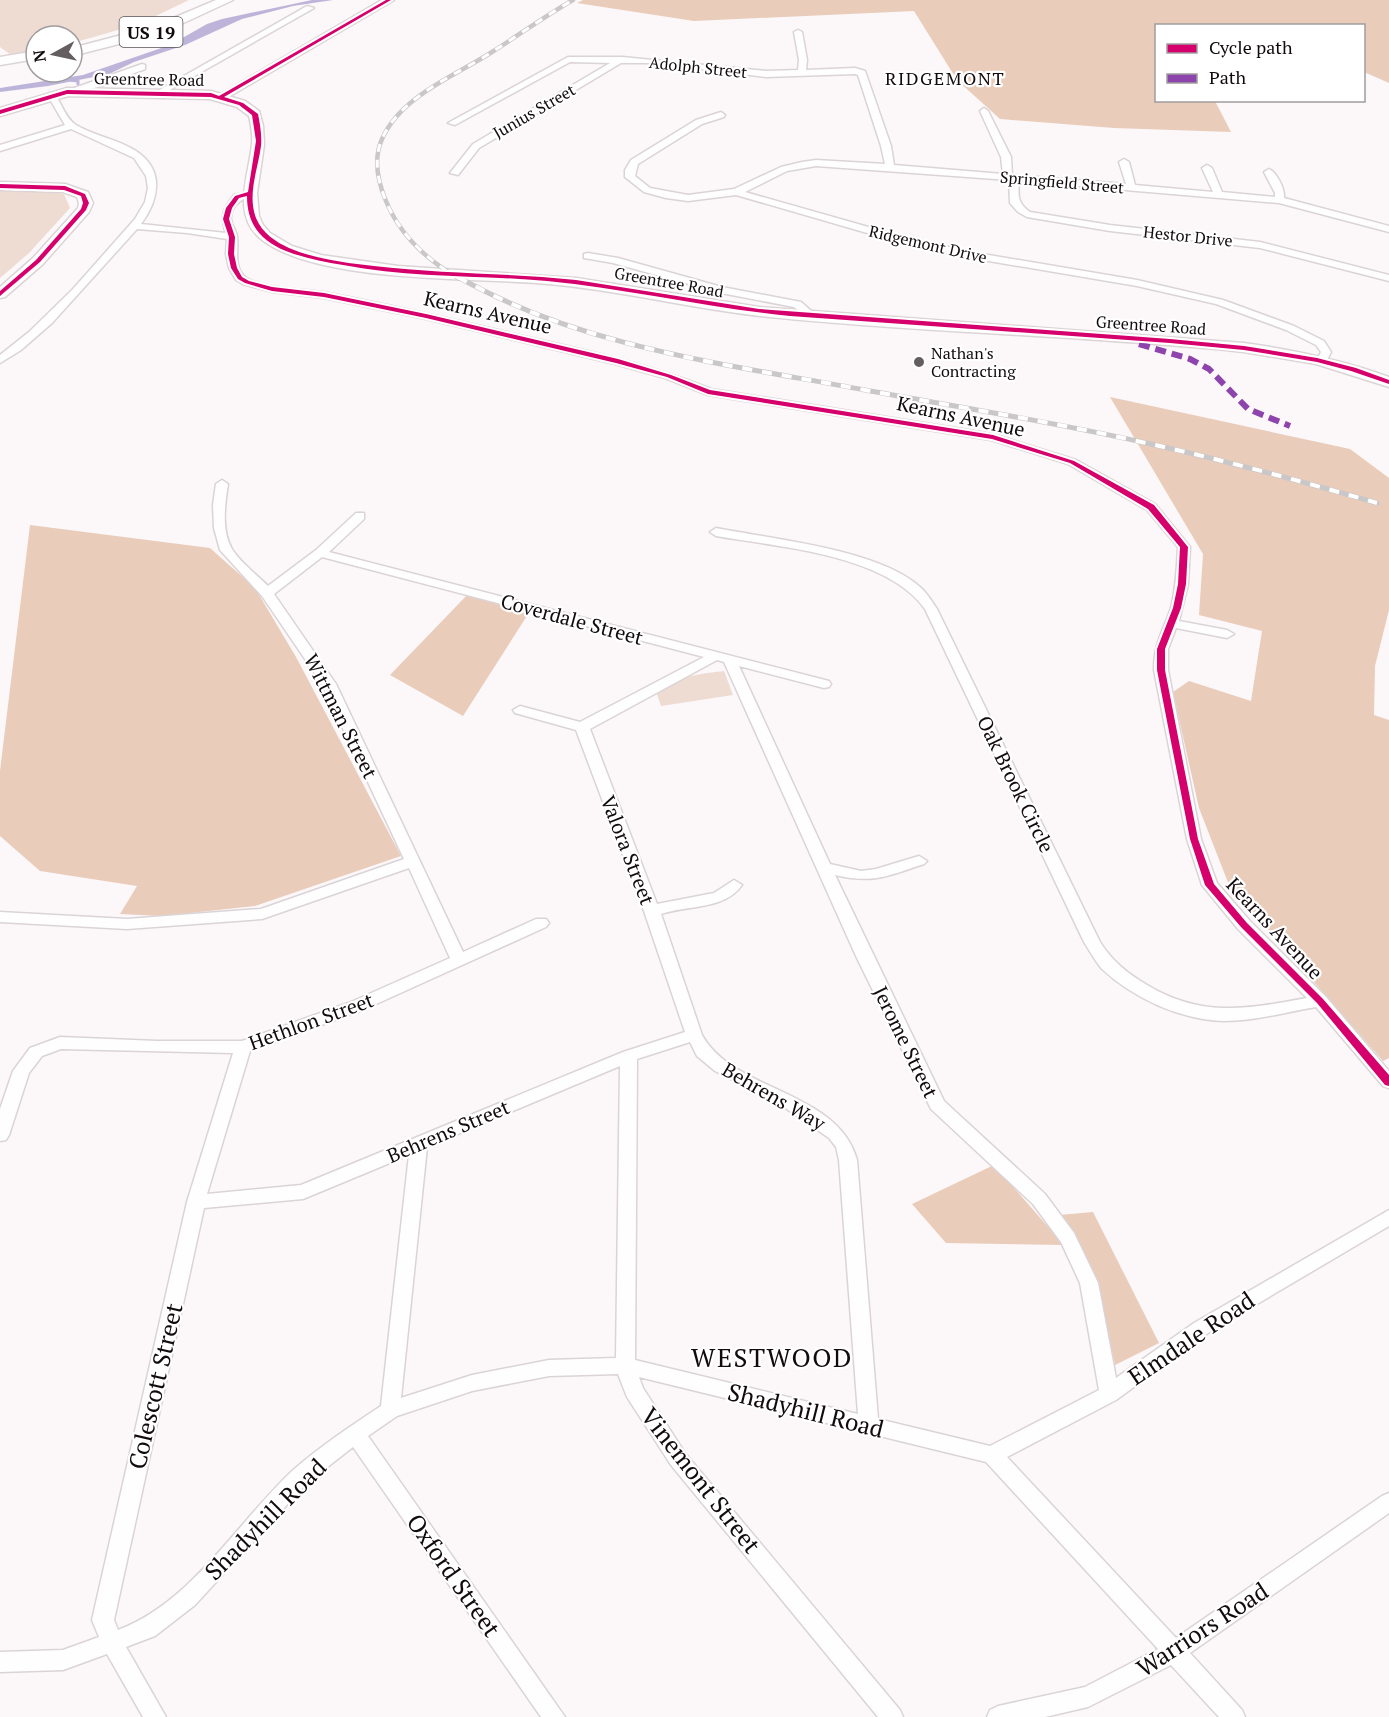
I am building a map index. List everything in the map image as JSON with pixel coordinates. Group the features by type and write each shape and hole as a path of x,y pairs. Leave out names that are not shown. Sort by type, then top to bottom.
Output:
{"highway":[{"name":"US 19","path":"84,46 150,27 215,0"},
{"name":"US 19","path":"84,47 141,35 178,22 227,0"},
{"path":"0,63 24,59"}],"main road":[{"name":"Greentree Road","path":"0,112 67,92 198,94 221,97 241,104 255,114 259,142 250,193 253,217 264,236 295,252 315,257 385,268 581,283 737,309 1227,345 1322,360 1389,382"},
{"path":"0,186 65,188 83,195 86,203 84,209 38,261 0,294"}],"street":[{"path":"221,97 389,0"},
{"path":"158,93 310,8"},
{"path":"798,32 803,60 802,73"},
{"name":"Adolph Street","path":"452,123 568,59 622,59 698,65 752,73 855,71 862,73 886,146 890,167"},
{"name":"Junius Street","path":"455,173 476,146 622,59"},
{"path":"67,92 95,86 142,67"},
{"path":"0,360 18,347 69,301 133,226 152,196 153,180 145,165 132,152 71,126 52,96"},
{"path":"984,111 1006,157 1011,178"},
{"name":"Ridgemont Drive","path":"721,116 699,123 634,162 630,170 630,177 647,190 688,198 736,192 905,241 977,256 1137,283 1219,302 1290,328 1320,342 1326,352 1322,360"},
{"path":"0,148 71,126"},
{"path":"1124,162 1131,187"},
{"name":"Springfield Street","path":"736,192 777,172 802,165 816,163 890,167 1218,193 1279,200 1389,229"},
{"path":"1207,168 1218,193"},
{"path":"1269,172 1280,193 1279,200"},
{"name":"Hestor Drive","path":"1011,178 1013,203 1017,209 1027,214 1110,228 1260,245 1291,251 1389,278"},
{"name":"Kearns Avenue","path":"250,193 237,197 229,208 226,219 232,237 231,254 234,268 240,278 256,286 347,300 607,358 669,376 708,392 993,437 1072,462 1151,507 1184,548 1182,584 1161,649 1161,670 1201,863 1210,885 1244,925 1320,1002 1389,1082"},
{"path":"133,226 187,230 232,237"},
{"path":"588,256 614,260 721,290 797,304 812,316"},
{"name":"Wittman Street","path":"222,484 219,505 220,528 226,550 267,593 329,684 459,958"},
{"path":"267,593 320,553 360,516"},
{"name":"Oak Brook Circle","path":"716,532 846,558 882,570 914,588 931,609 1092,942 1107,963 1130,981 1163,999 1191,1010 1210,1014 1224,1015 1320,1002"},
{"name":"Coverdale Street","path":"320,553 824,684"},
{"path":"1171,623 1227,634"},
{"path":"520,710 582,727 723,658"},
{"name":"Jerome Street","path":"723,658 937,1105 1039,1199 1068,1238 1089,1283 1109,1394"},
{"name":"Valora Street","path":"582,727 652,911 694,1035"},
{"path":"824,868 861,876 878,874 919,861"},
{"path":"0,917 127,924 262,914 412,862"},
{"path":"652,911 681,902 721,895 732,890 734,885"},
{"name":"Hethlon Street","path":"0,1135 21,1071 36,1052 60,1043 157,1047 243,1047 357,1006 459,958 541,923"},
{"name":"Behrens Street","path":"196,1202 303,1192 629,1056 694,1035"},
{"name":"Behrens Way","path":"694,1035 703,1052 721,1067 787,1101 835,1132 844,1145 848,1160 869,1426"},
{"name":"Colescott Street","path":"155,1717 112,1642 103,1620 196,1202 243,1047"},
{"name":"Vinemont Street","path":"629,1056 625,1366 634,1391 678,1459 892,1717"},
{"path":"390,1410 419,1144"},
{"name":"Elmdale Road","path":"992,1455 1109,1394 1201,1328 1389,1217"},
{"name":"Shadyhill Road","path":"0,1662 63,1660 147,1629 188,1598 300,1477 355,1434 390,1410 472,1383 549,1368 625,1366 992,1455"},
{"name":"Oxford Street","path":"355,1434 554,1717"},
{"path":"992,1455 1234,1717"},
{"name":"Warriors Road","path":"998,1717 1088,1697 1174,1653 1389,1502"}],"shaded area":[{"path":"0,0 189,0 139,24 84,40 84,24 24,24 24,52 11,55 0,47"},
{"path":"312,0 333,0 293,6 242,19 185,45 134,62 109,74 84,79 84,75 170,45 207,24"},
{"path":"583,0 1389,0 1389,83 1365,72 1365,24 1155,24 1155,102 1216,102 1231,132 1114,128 1000,119 957,80 914,11 694,21 577,3"},
{"path":"26,84 58,84 0,92 0,88"},
{"path":"26,189 64,194 70,208 29,253 0,278 0,190"},
{"path":"1110,397 1350,449 1389,478 1389,610 1375,666 1374,715 1389,720 1389,1058 1383,1061 1229,885 1199,808 1173,692 1189,681 1251,701 1262,631 1199,615 1203,554"},
{"path":"30,525 210,548 255,588 296,657 401,856 255,906 162,916 120,914 137,886 40,871 0,836 0,771"},
{"path":"470,592 532,608 463,716 390,675"},
{"path":"724,671 733,695 661,706 657,694 668,684 687,677"},
{"path":"994,1165 1064,1245 946,1243 912,1204"},
{"path":"1093,1212 1159,1343 1115,1365 1097,1281 1080,1243 1059,1215"}],"railway":[{"path":"460,279 437,264 416,246 392,213 383,194 379,178 377,162 382,139 402,111 430,88 492,52 573,0"},
{"path":"458,277 506,301 555,321 656,350 708,362 1111,435 1233,464 1377,503"}],"marked path":[{"path":"1139,344 1190,359 1209,369 1248,409 1290,426"}],"cycle path":[{"path":"221,97 389,0"},
{"path":"0,112 67,92 211,95 241,104 255,114 258,130 258,145 250,193 252,216 257,227 265,236 287,249 319,259 398,271 576,282 729,307 790,314 1244,348 1317,360 1389,382"},
{"path":"0,186 65,188 83,195 86,203 84,209 38,261 0,294"},
{"path":"250,193 237,197 229,208 226,219 232,237 231,254 234,268 240,278 247,282 272,289 324,295 426,316 618,361 669,376 708,392 993,437 1072,462 1151,507 1184,547 1182,584 1177,608 1161,649 1161,670 1194,839 1210,885 1244,925 1320,1001 1389,1082"}],"place":[{"name":"Nathan's Contracting","path":"919,362"}],"district":[{"name":"RIDGEMONT","path":"945,78"},
{"name":"WESTWOOD","path":"772,1357"}]}
